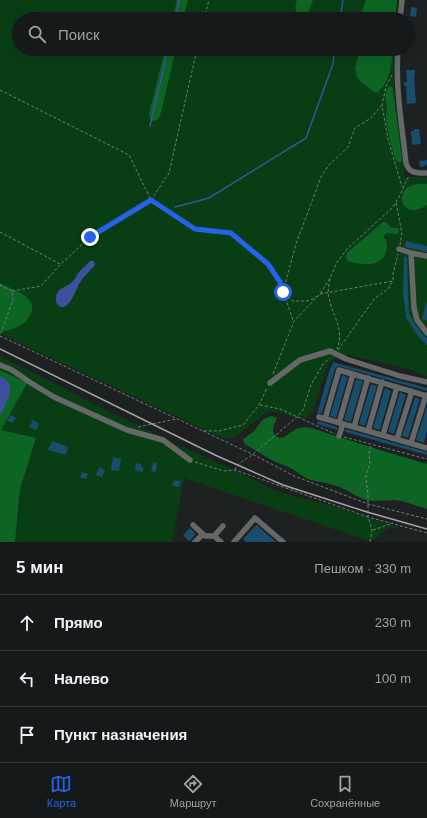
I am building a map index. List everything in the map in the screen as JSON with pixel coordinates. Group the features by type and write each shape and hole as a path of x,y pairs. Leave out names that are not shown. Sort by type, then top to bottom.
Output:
{"street":[{"path":"401,12 402,0"},
{"path":"398,56 398,97 407,167 418,173 427,173"},
{"path":"399,249 427,256"},
{"path":"411,252 414,308 417,320 427,333"},
{"path":"270,383 300,360 330,351 346,359 400,376 427,382"},
{"path":"0,365 12,370 54,397 127,430 162,440 190,460"},
{"path":"411,443 426,395 339,370 322,418 396,439 411,443 426,446"},
{"path":"339,436 353,374"},
{"path":"354,427 368,378"},
{"path":"368,431 382,382"},
{"path":"383,435 397,387"},
{"path":"396,439 412,391"},
{"path":"234,542 255,518 283,542"},
{"path":"193,525 205,536 216,539 223,526"},
{"path":"195,542 203,534"}],"path":[{"path":"205,12 208,0"},
{"path":"0,285 12,291 41,286 60,264 90,237 151,200 169,173 195,56"},
{"path":"397,65 386,86 382,105 388,139 402,188"},
{"path":"0,90 129,155 151,200 195,229 231,233 268,264 280,282 294,321"},
{"path":"283,292 296,244 321,176 329,165 348,147 355,128 371,118 382,105"},
{"path":"203,431 219,431 243,425 260,405 294,321 320,294 330,278 341,255 396,203 402,188 412,171"},
{"path":"235,470 237,465 252,455 297,417 303,410 311,385 323,364 336,354 375,298 388,289 393,281 393,274 402,233 396,203"},
{"path":"0,232 60,264"},
{"path":"330,278 328,297 340,328 340,338 336,354"},
{"path":"283,292 292,301 308,302 320,294 393,281"},
{"path":"12,291 13,300 0,336 203,431 294,476 368,504 427,519"},
{"path":"127,430 177,419"},
{"path":"370,542 372,530 368,517 366,476 370,463 369,453 372,445"},
{"path":"190,460 224,471 235,470 368,517 427,533"},
{"path":"372,530 393,523"}],"green space":[{"path":"0,0 398,0 397,12 12,12 12,56 394,56 394,90 405,177 427,177 427,377 412,370 348,355 341,356 332,360 326,369 313,411 309,416 299,418 281,413 268,412 237,436 228,439 218,436 0,334"},
{"path":"177,0 188,0 185,12 174,12"},
{"path":"297,0 313,0 308,12 297,12 295,8"},
{"path":"366,0 397,0 396,12 362,12"},
{"path":"163,56 174,56 160,116 157,120 152,121 149,114"},
{"path":"358,56 392,56 388,78 378,92 374,92 361,82 357,77 355,69"},
{"path":"390,86 393,90 402,160 400,163 395,158 386,122 387,109 385,96 387,88"},
{"path":"416,184 427,184 427,205 419,209 412,210 407,208 402,200 402,195 405,190"},
{"path":"383,222 386,222 391,228 398,228 399,232 397,234 388,233 384,235 387,245 386,252 380,261 370,264 359,264 348,261 346,259 347,253"},
{"path":"0,283 28,298 32,304 32,312 23,324 9,330 0,331"},
{"path":"0,356 102,408 247,476 273,490 329,505 398,527 385,530 375,540 366,540 184,478 172,542 15,542 20,489 36,438 0,430 26,383 0,370"},
{"path":"0,370 27,383 1,430 36,438 20,489 15,542 0,542"},
{"path":"272,416 277,418 273,431 279,438 284,437 298,428 305,427 427,464 427,509 402,501 366,500 340,487 304,477 291,468 273,461 245,444 243,440 254,431 263,420"}],"water":[{"path":"90,261 94,261 95,265 81,281 71,300 63,307 57,305 56,301 58,292 70,284"},
{"path":"0,376 9,384 10,394 0,416"}],"building":[{"path":"411,7 417,8 416,17 415,12 410,12"},
{"path":"406,70 415,70 416,103 407,104 406,86 404,86 404,82 407,82"},
{"path":"414,129 419,129 421,144 412,145 411,131 414,131"},
{"path":"427,160 427,164 425,166 420,167 419,161"},
{"path":"406,241 427,246 427,252 405,247"},
{"path":"404,257 407,257 409,314 414,323 427,338 427,345 417,335 406,317 403,293"},
{"path":"426,303 427,304 427,320 422,319"},
{"path":"333,362 427,388 427,391 338,366 335,369 322,413 317,414"},
{"path":"342,375 348,377 336,418 330,416"},
{"path":"356,379 363,381 351,422 344,420"},
{"path":"371,384 377,386 365,426 359,424"},
{"path":"385,388 391,391 380,430 373,428"},
{"path":"400,392 406,395 394,434 388,432"},
{"path":"415,397 420,399 408,438 402,436"},
{"path":"427,406 427,431 424,443 416,440"},
{"path":"11,415 16,418 12,423 7,420"},
{"path":"33,420 39,424 36,430 29,427"},
{"path":"318,421 338,427 337,430 317,424"},
{"path":"346,429 427,452 427,455 345,432"},
{"path":"52,441 68,447 66,455 48,450"},
{"path":"113,457 121,459 119,471 111,470"},
{"path":"153,462 157,463 156,472 151,471"},
{"path":"136,463 141,464 140,466 143,467 143,472 135,470"},
{"path":"99,467 105,470 102,477 96,475"},
{"path":"82,472 88,474 86,479 80,477"},
{"path":"174,480 181,481 179,487 172,486"},
{"path":"256,525 276,542 246,542 243,539"},
{"path":"190,528 196,534 189,541 183,535"}],"waterway":[{"path":"176,12 179,0"},
{"path":"341,12 343,0"},
{"path":"150,126 166,56"},
{"path":"175,207 209,198 306,138 333,64 334,56"}],"railway":[{"path":"0,349 215,455 283,485 367,512 427,529"}],"route":[{"path":"90,237 151,200 195,229 231,233 268,264 280,282 283,292"}]}
